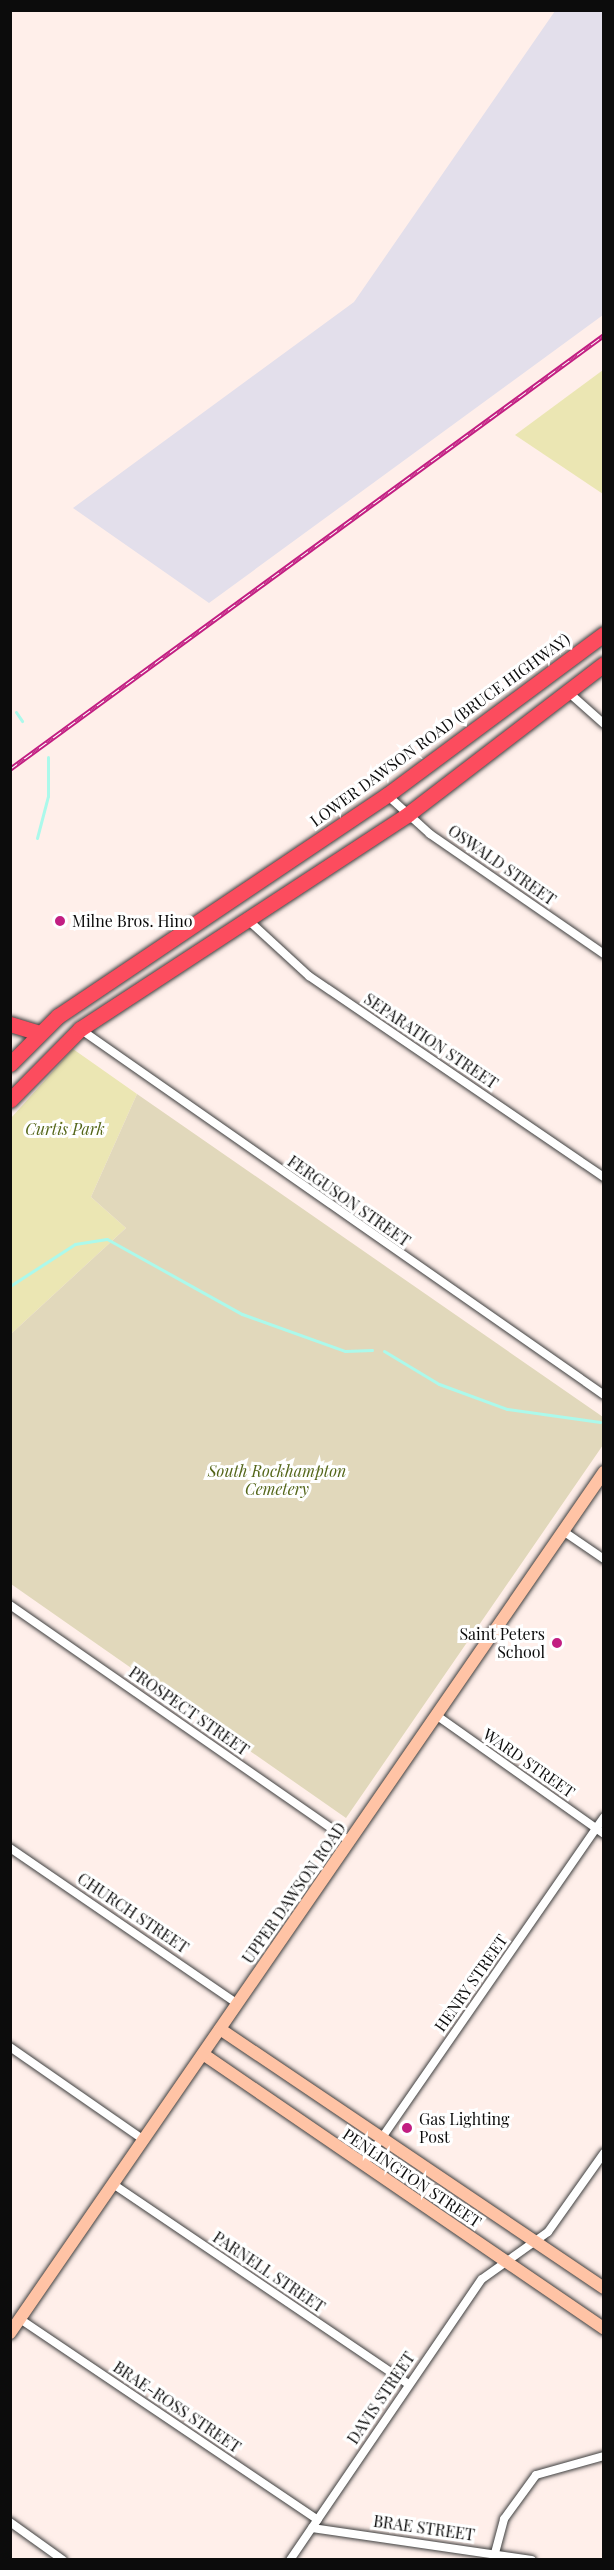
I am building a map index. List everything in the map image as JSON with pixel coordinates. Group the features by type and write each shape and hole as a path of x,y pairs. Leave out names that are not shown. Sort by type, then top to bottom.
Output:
{"highway":[{"name":"LOWER DAWSON ROAD (BRUCE HIGHWAY)","path":"10,1064 58,1016 387,795 603,634"},
{"path":"10,1100 80,1029 406,815 603,664"},
{"path":"10,1024 39,1033"}],"street":[{"path":"568,692 603,724"},
{"name":"OSWALD STREET","path":"387,795 406,815 603,954"},
{"name":"SEPARATION STREET","path":"248,920 309,976 603,1177"},
{"name":"FERGUSON STREET","path":"80,1029 603,1395"},
{"name":"UPPER DAWSON ROAD","path":"10,2333 603,1472"},
{"path":"563,1531 603,1558"},
{"name":"PROSPECT STREET","path":"10,1605 350,1841"},
{"name":"WARD STREET","path":"436,1715 600,1832"},
{"name":"HENRY STREET","path":"363,2165 600,1832 603,1817"},
{"name":"CHURCH STREET","path":"10,1848 238,2004"},
{"name":"PENLINGTON STREET","path":"220,2029 603,2288"},
{"path":"10,2047 144,2140"},
{"name":"PENLINGTON STREET","path":"203,2054 603,2329"},
{"path":"537,2243 603,2153"},
{"name":"PARNELL STREET","path":"113,2184 408,2384"},
{"name":"DAVIS STREET","path":"290,2559 482,2279 537,2243"},
{"name":"BRAE-ROSS STREET","path":"20,2319 318,2520"},
{"path":"495,2553 504,2518 536,2475 603,2456"},
{"path":"10,2522 63,2559"},
{"name":"BRAE STREET","path":"312,2528 532,2559"}],"shaded area":[{"path":"555,11 603,11 603,315 209,603 73,508 354,302"}],"green space":[{"path":"603,370 603,494 515,435"},
{"name":"Curtis Park","path":"73,1049 137,1094 91,1197 126,1228 11,1334 11,1118"},
{"name":"South Rockhampton Cemetery","path":"137,1094 603,1417 603,1445 346,1818 11,1584 11,1334 126,1228 91,1197"}],"waterway":[{"path":"16,712 22,721"},
{"path":"37,838 48,796 48,757"},
{"path":"10,1286 75,1244 107,1239 242,1314 345,1351 372,1350"},
{"path":"384,1351 439,1384 507,1409 600,1422"}],"railway":[{"path":"10,769 604,335"}],"place":[{"name":"Milne Bros. Hino","path":"60,921"},
{"name":"Saint Peters School","path":"557,1643"},
{"name":"Gas Lighting Post","path":"407,2128"}]}
